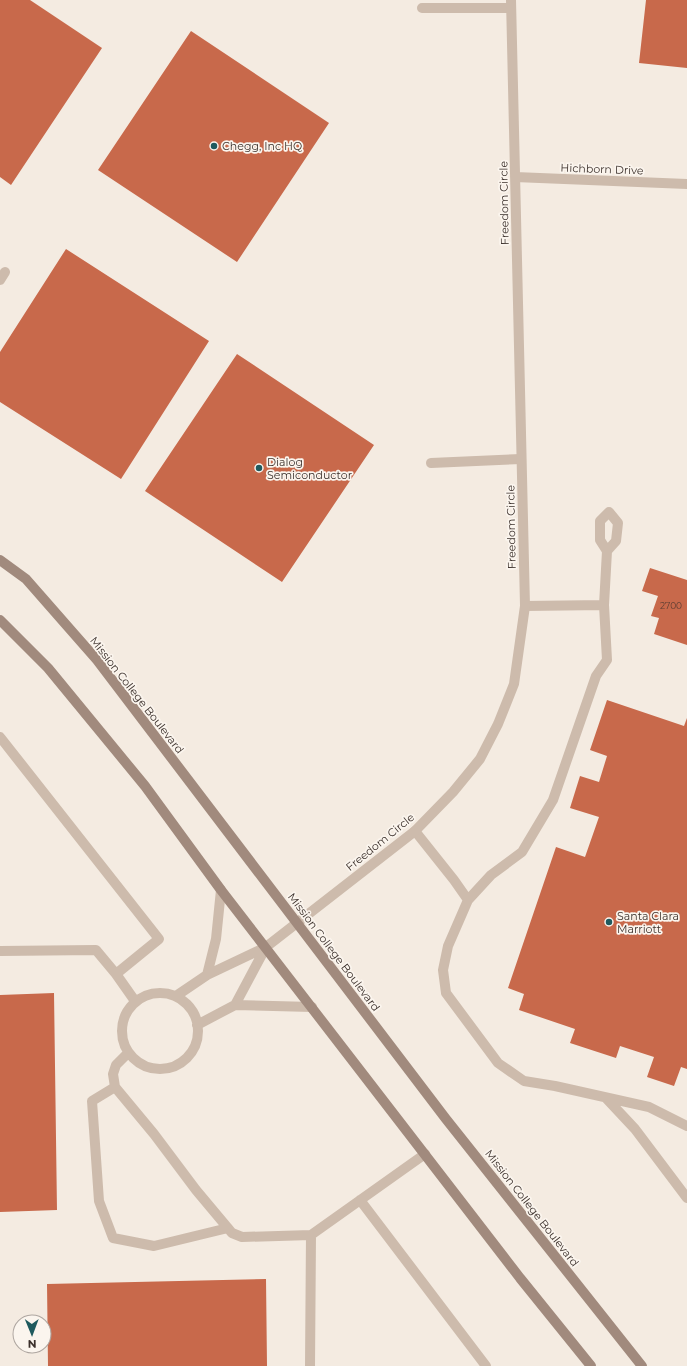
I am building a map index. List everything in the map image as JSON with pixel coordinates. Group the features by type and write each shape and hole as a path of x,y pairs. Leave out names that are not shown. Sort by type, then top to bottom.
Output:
{"main road":[{"name":"Mission College Boulevard","path":"0,560 26,579 97,660 446,1118 642,1366"},
{"path":"0,620 48,668 145,786 221,890 548,1314 591,1366"}],"street":[{"path":"422,8 511,4"},
{"name":"Freedom Circle","path":"266,947 415,831 453,792 480,759 498,724 514,684 525,606 511,4"},
{"name":"Hichborn Drive","path":"515,177 687,184"},
{"path":"431,462 522,460"},
{"path":"607,551 604,605 607,660 596,676 553,800 522,852 491,875 468,900 448,946 443,970 446,993 498,1063 524,1081 650,1106 687,1126"},
{"path":"525,606 604,605"},
{"path":"0,737 159,939 116,974"},
{"path":"415,831 468,900"},
{"path":"207,975 216,939 221,890"},
{"path":"176,996 207,975 266,947"},
{"path":"235,1005 266,947"},
{"path":"0,951 96,950 116,974 135,1001"},
{"path":"155,993 166,993 176,996 186,1003 194,1013 198,1036 194,1047 180,1064 169,1068 157,1069 146,1067 136,1061 128,1053 123,1042 121,1031 123,1020 135,1001 145,996 155,993"},
{"path":"197,1024 235,1005 312,1007"},
{"path":"128,1053 116,1065 113,1074 116,1088 154,1134 196,1190 232,1233 242,1237 311,1235 425,1154"},
{"path":"116,1088 92,1101 99,1201 113,1238 154,1246 228,1228"},
{"path":"606,1098 635,1129 687,1198"},
{"path":"360,1200 486,1366"},
{"path":"310,1366 311,1235"}],"building":[{"path":"0,0 30,0 102,48 11,185 0,177"},
{"path":"646,0 687,0 687,68 639,63"},
{"name":"Chegg, Inc HQ","path":"191,31 329,123 237,262 98,170"},
{"path":"66,249 209,341 121,479 0,402 0,352"},
{"name":"Dialog Semiconductor","path":"237,354 374,445 282,582 145,491"},
{"path":"650,568 687,580 687,645 654,634 659,618 651,616 658,596 642,591"},
{"name":"Santa Clara Marriott","path":"607,700 684,726 687,718 687,1069 681,1067 674,1086 647,1077 654,1057 620,1046 616,1058 570,1043 575,1029 519,1010 524,994 508,988 556,847 585,857 599,817 570,808 580,776 599,782 607,756 590,750"},
{"path":"54,993 57,1210 0,1212 0,995"},
{"path":"266,1279 267,1366 48,1366 48,1354 52,1354 52,1314 47,1314 47,1284"}],"place":[{"name":"Chegg, Inc HQ","path":"214,146"},
{"name":"Dialog Semiconductor","path":"259,468"},
{"name":"Santa Clara Marriott","path":"609,922"}]}
